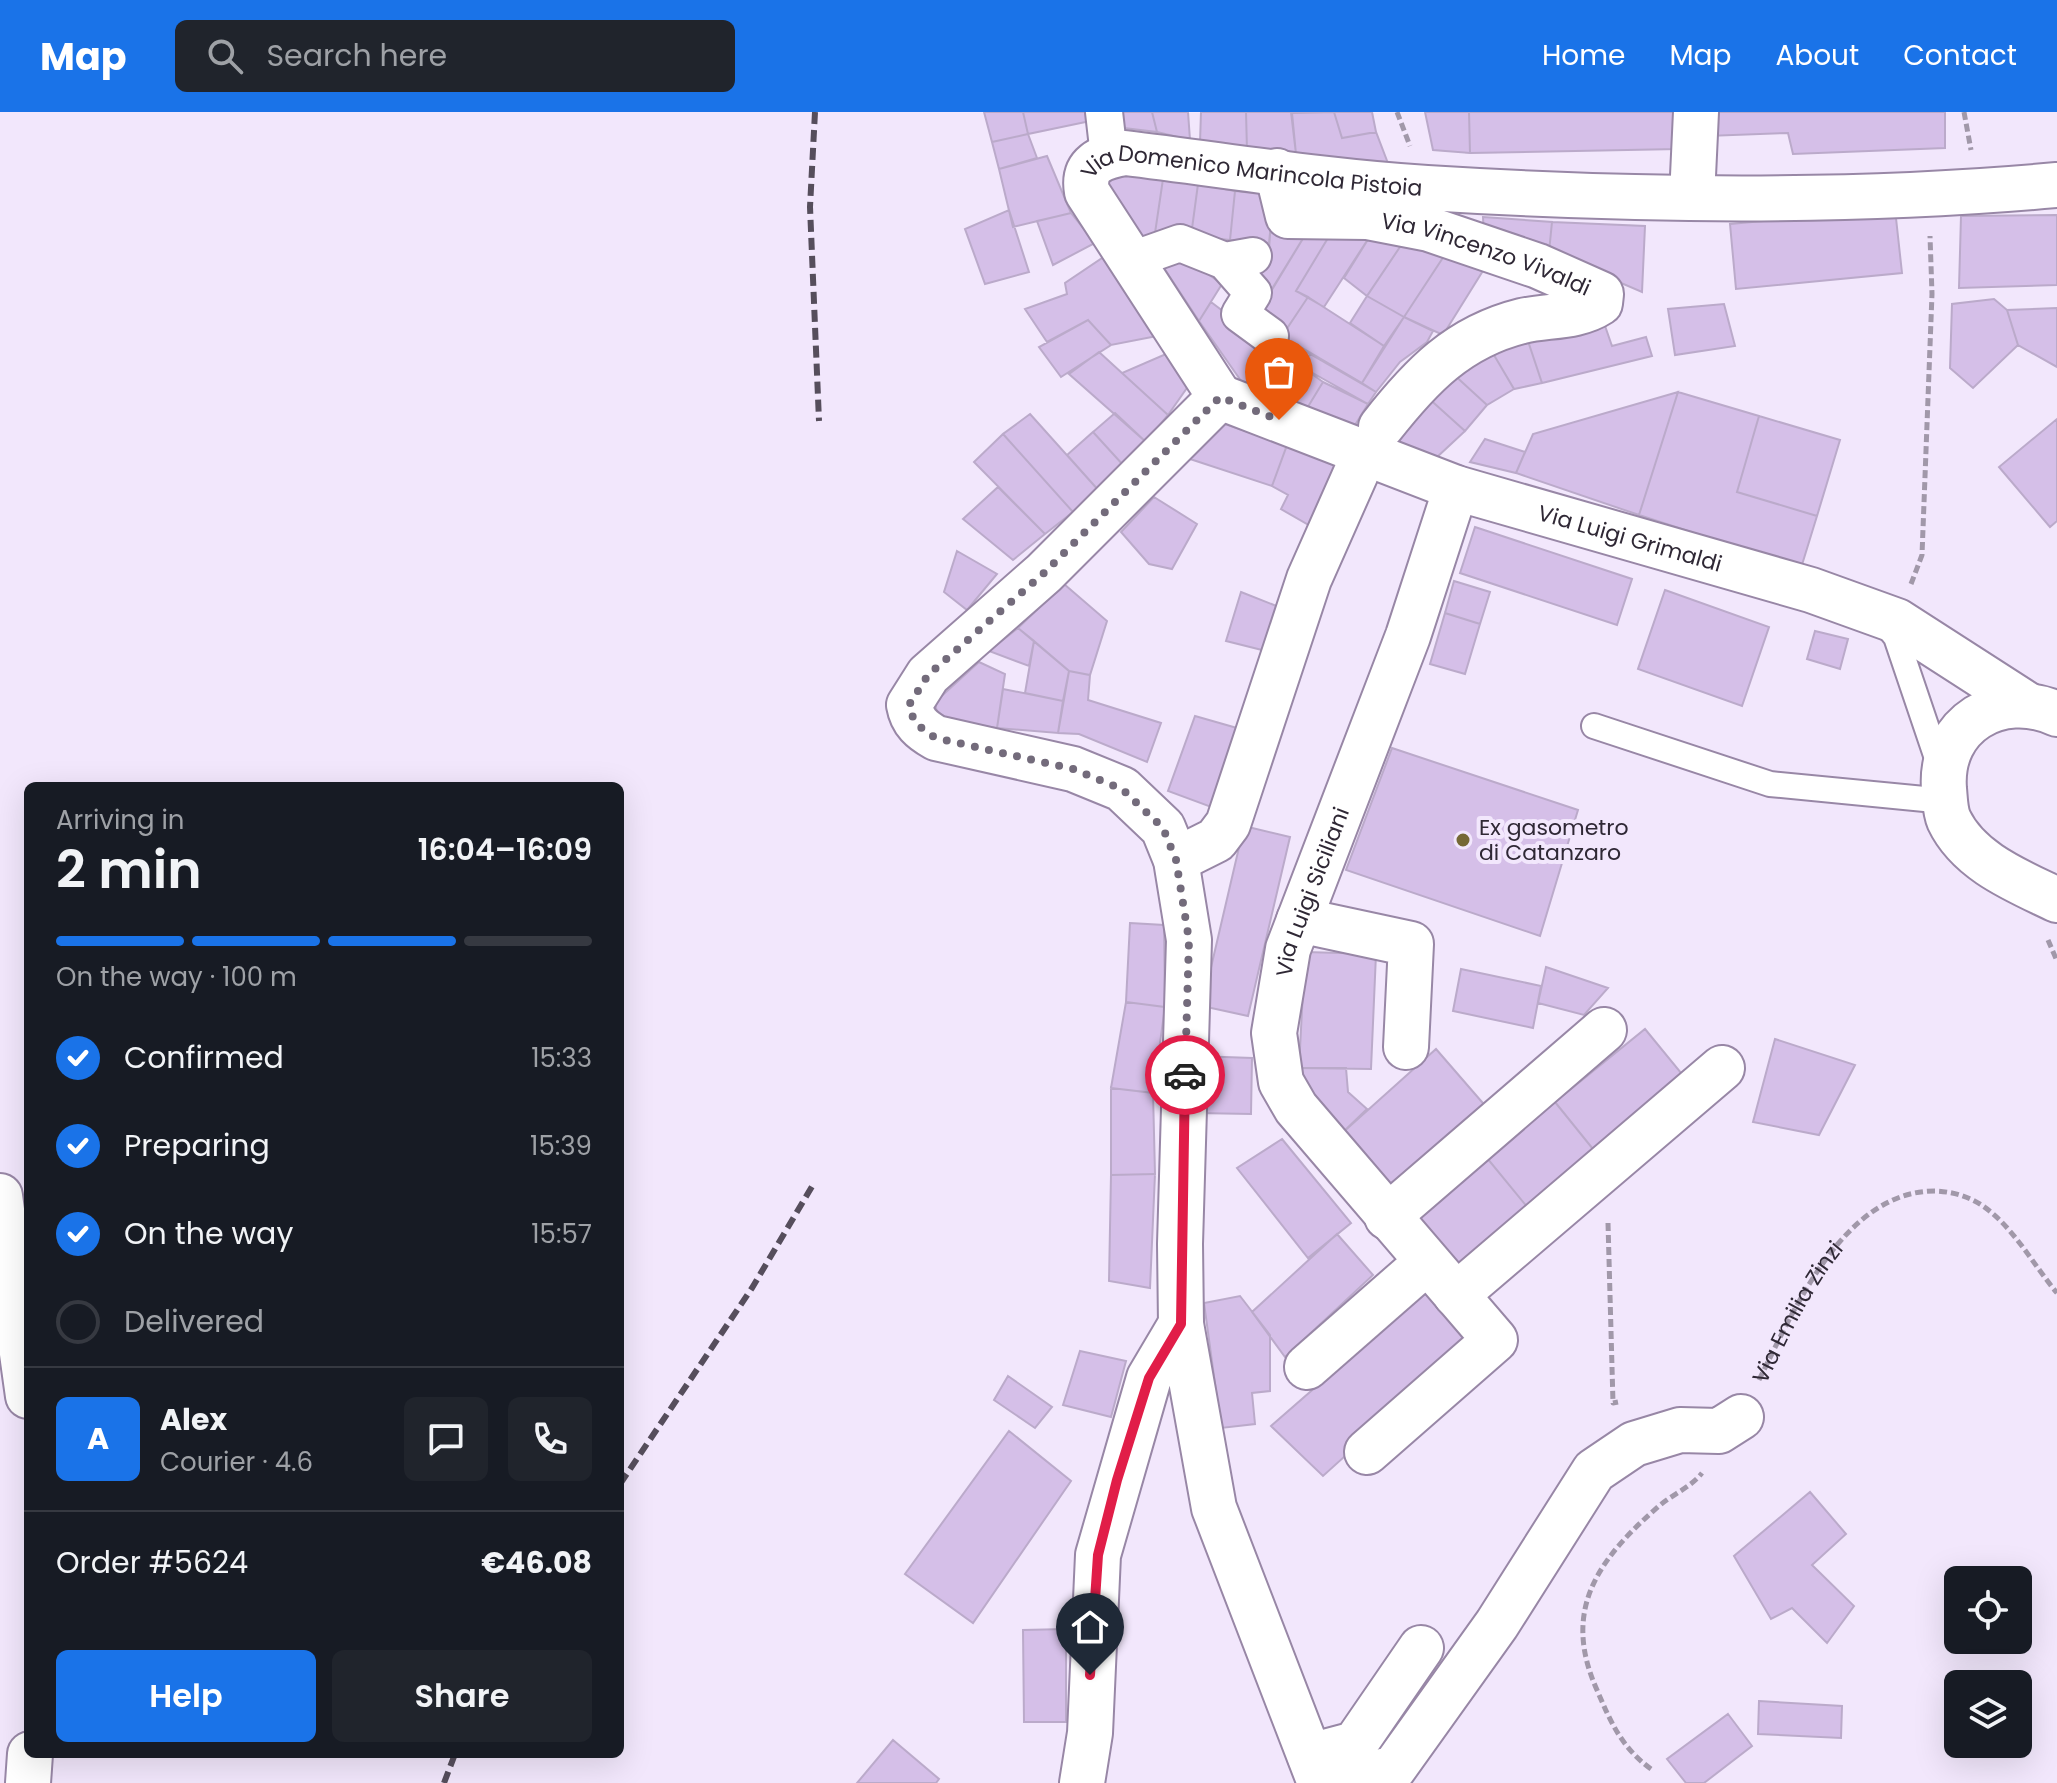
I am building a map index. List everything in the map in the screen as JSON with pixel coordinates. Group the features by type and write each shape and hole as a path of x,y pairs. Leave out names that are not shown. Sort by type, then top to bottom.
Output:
{"street":[{"path":"1104,112 1109,156"},
{"path":"1692,197 1696,112"},
{"name":"Via Domenico Marincola Pistoia","path":"1220,397 1087,192 1087,170 1094,162 1125,153 1425,188 1692,197 1950,195 2057,185"},
{"name":"Via Vincenzo Vivaldi","path":"1277,171 1288,216 1367,217 1429,229 1538,266 1601,294 1600,303 1591,309 1523,321 1477,335 1432,366 1381,427"},
{"path":"1129,261 1180,243 1239,258 1253,293 1240,314 1270,336"},
{"path":"1220,397 1044,573 928,675 909,705 911,716 921,729 936,738 1073,769 1122,789 1163,828 1176,860 1189,940 1180,1244 1181,1324 1214,1508 1323,1774"},
{"name":"Via Luigi Grimaldi","path":"1220,397 1456,488 1811,590 1887,618 2041,709"},
{"path":"1176,860 1216,840 1228,824 1309,579 1356,473"},
{"name":"Via Luigi Siciliani","path":"1367,1452 1495,1340 1296,1108 1281,1082 1274,1033 1288,949 1408,636 1456,488"},
{"path":"2041,709 2000,705 1967,726 1948,755 1944,789 1948,818 1976,854 1998,870 2057,900"},
{"path":"1299,920 1411,944 1406,1047"},
{"path":"1387,1217 1604,1030"},
{"path":"1456,1295 1722,1068"},
{"path":"0,1196 24,1367"},
{"path":"1307,1367 1427,1262"},
{"path":"1082,1783 1090,1733 1098,1555 1149,1378 1181,1324"},
{"path":"1323,1774 1394,1768 1497,1624 1594,1471 1634,1444 1680,1430 1719,1431 1741,1417"},
{"path":"1323,1774 1355,1744 1421,1648"},
{"path":"28,1783 30,1758"}],"lane":[{"path":"1594,726 1770,784 1944,789 1896,637 1887,618"}],"path":[{"path":"1887,618 1922,555 1932,294 1930,226 1950,195"},
{"name":"Via Emilia Zinzi","path":"1741,1417 1801,1295 1858,1220 1909,1192 1949,1191 1967,1197 1993,1213 2057,1293"}],"building":[{"path":"984,112 1023,112 1028,134 992,142"},
{"path":"1023,112 1098,112 1100,119 1028,134"},
{"path":"1120,112 1152,112 1157,132 1124,128"},
{"path":"1152,112 1188,112 1190,140 1157,132"},
{"path":"1201,112 1246,112 1247,150 1200,143"},
{"path":"1246,112 1291,112 1296,154 1247,150"},
{"path":"1334,112 1372,112 1376,132 1342,138"},
{"path":"1334,112 1342,138 1376,132 1389,166 1296,154 1292,113"},
{"path":"1425,112 1469,112 1470,153 1433,150"},
{"path":"1469,112 1677,112 1678,149 1470,153"},
{"path":"1707,112 1945,112 1945,148 1793,154 1788,133 1707,136"},
{"path":"1028,134 1037,158 999,169 992,142"},
{"path":"1047,156 1071,213 1013,227 999,169"},
{"path":"1109,169 1163,179 1155,233 1143,246 1109,188"},
{"path":"1163,179 1198,184 1191,236 1155,233"},
{"path":"1198,184 1235,191 1230,240 1191,236"},
{"path":"1235,191 1274,194 1269,243 1230,240"},
{"path":"1895,209 1902,273 1736,289 1730,224"},
{"path":"1009,210 1029,272 985,284 965,229"},
{"path":"1071,213 1095,243 1053,265 1037,221"},
{"path":"2057,215 2057,285 1959,288 1961,216"},
{"path":"1483,217 1552,222 1549,252 1484,239"},
{"path":"1271,221 1310,227 1270,293 1250,278 1269,249"},
{"path":"1552,222 1645,226 1642,292 1549,252"},
{"path":"1310,227 1331,233 1296,291 1308,297 1282,336 1256,315"},
{"path":"1331,233 1372,233 1324,307 1296,291"},
{"path":"1372,233 1406,238 1367,296 1344,278"},
{"path":"1406,238 1448,250 1404,317 1367,296"},
{"path":"1448,250 1489,261 1443,335 1404,317"},
{"path":"1111,252 1157,336 1111,345 1088,320 1047,342 1025,309 1067,294 1065,283"},
{"path":"1177,252 1222,284 1199,321 1164,268"},
{"path":"1367,296 1404,317 1384,346 1350,323"},
{"path":"1308,297 1384,346 1362,383 1282,336"},
{"path":"1994,299 2007,310 2018,345 1973,388 1950,368 1952,304"},
{"path":"1211,302 1270,347 1244,385 1199,321"},
{"path":"1724,304 1735,346 1675,355 1668,309"},
{"path":"2057,308 2057,367 2018,345 2007,310"},
{"path":"1404,317 1433,331 1427,342 1400,362 1376,392 1362,383"},
{"path":"1088,320 1111,345 1061,377 1039,347"},
{"path":"1604,323 1612,346 1646,337 1652,356 1542,383 1528,341"},
{"path":"1282,336 1310,354 1302,367 1277,350"},
{"path":"1528,341 1542,383 1514,389 1491,350"},
{"path":"1270,347 1295,362 1273,398 1244,385"},
{"path":"1491,350 1514,389 1487,405 1451,372"},
{"path":"1099,352 1168,415 1146,442 1069,374"},
{"path":"1166,354 1189,385 1168,415 1122,373"},
{"path":"1310,354 1376,392 1368,404 1302,367"},
{"path":"1295,362 1323,382 1306,410 1273,398"},
{"path":"1451,372 1487,405 1465,431 1425,395"},
{"path":"1323,382 1368,404 1355,425 1306,410"},
{"path":"1678,392 1759,416 1737,492 1817,516 1801,568 1639,515"},
{"path":"1678,392 1639,515 1516,473 1533,434"},
{"path":"1425,395 1465,431 1436,458 1387,437"},
{"path":"1115,413 1146,442 1124,466 1093,432"},
{"path":"1030,414 1100,492 1073,512 1003,434"},
{"path":"1759,416 1840,440 1817,516 1737,492"},
{"path":"2057,419 2057,521 2050,527 1999,467"},
{"path":"1225,424 1287,445 1272,486 1190,459"},
{"path":"1093,432 1124,466 1100,492 1067,455"},
{"path":"1003,434 1073,512 1045,534 974,462"},
{"path":"1485,439 1525,452 1516,473 1470,462"},
{"path":"1287,445 1342,462 1314,528 1281,509 1288,495 1272,486"},
{"path":"998,487 1045,534 1013,560 963,519"},
{"path":"1154,497 1197,524 1172,569 1149,564 1121,532"},
{"path":"1475,527 1632,579 1617,625 1460,573"},
{"path":"957,551 997,574 967,610 944,592"},
{"path":"1454,581 1490,592 1480,624 1445,613"},
{"path":"1064,584 1107,621 1090,675 1069,671 1018,628"},
{"path":"1665,590 1769,627 1742,706 1638,669"},
{"path":"1241,592 1279,607 1266,651 1226,641"},
{"path":"1445,613 1480,624 1465,674 1430,664"},
{"path":"1018,628 1034,641 1029,666 989,651"},
{"path":"1815,631 1848,639 1840,669 1807,659"},
{"path":"1034,641 1069,671 1063,701 1025,693"},
{"path":"979,662 1005,674 997,728 938,719 935,702"},
{"path":"1069,671 1090,675 1088,700 1161,723 1147,762 1079,734 1058,733"},
{"path":"1003,689 1063,701 1058,733 997,728"},
{"path":"1195,716 1237,728 1222,811 1168,791"},
{"name":"Ex gasometro di Catanzaro","path":"1392,748 1578,810 1540,936 1346,870"},
{"path":"1244,826 1290,837 1248,1016 1202,1006"},
{"path":"1130,923 1164,925 1165,1007 1126,1002"},
{"path":"1305,952 1376,954 1371,1069 1299,1068"},
{"path":"1546,967 1608,988 1584,1015 1538,1003"},
{"path":"1461,969 1541,986 1533,1028 1453,1011"},
{"path":"1126,1002 1165,1007 1153,1093 1111,1088"},
{"path":"1645,1029 1691,1085 1601,1159 1555,1102"},
{"path":"1775,1039 1855,1065 1819,1135 1753,1122"},
{"path":"1436,1049 1488,1109 1388,1193 1340,1135"},
{"path":"1196,1056 1252,1058 1251,1114 1196,1113"},
{"path":"1299,1068 1346,1068 1348,1092 1367,1109 1340,1135 1308,1096"},
{"path":"1111,1088 1153,1093 1155,1174 1111,1175"},
{"path":"1555,1102 1601,1159 1533,1214 1487,1158"},
{"path":"1282,1139 1351,1223 1308,1258 1237,1168"},
{"path":"1487,1158 1533,1214 1459,1274 1414,1219"},
{"path":"1155,1174 1150,1288 1109,1281 1111,1175"},
{"path":"1337,1234 1373,1275 1285,1357 1252,1312"},
{"path":"1427,1290 1469,1344 1323,1476 1271,1426"},
{"path":"1240,1296 1270,1335 1270,1391 1252,1393 1255,1424 1221,1428 1204,1303"},
{"path":"1080,1351 1126,1361 1111,1417 1063,1405"},
{"path":"1008,1376 1052,1407 1035,1428 994,1400"},
{"path":"1009,1431 1071,1481 973,1623 905,1574"},
{"path":"1810,1492 1846,1534 1812,1565 1854,1606 1827,1643 1792,1608 1771,1619 1734,1556"},
{"path":"1066,1629 1066,1722 1024,1722 1023,1630"},
{"path":"1759,1701 1842,1706 1841,1738 1758,1734"},
{"path":"1728,1714 1752,1746 1704,1783 1686,1783 1667,1759"},
{"path":"893,1740 939,1779 936,1783 857,1783"}],"railway":[{"path":"815,112 810,207 819,421"},
{"path":"624,1478 752,1288 814,1183"},
{"path":"444,1783 453,1758"}],"way so far":[{"path":"1185,1075 1189,940 1176,860 1163,828 1122,789 1073,769 956,745 936,738 921,729 911,716 909,705 928,675 1044,573 1220,397 1279,420"}],"place":[{"name":"Ex gasometro di Catanzaro","path":"1463,840"}],"route":[{"path":"1090,1675 1098,1555 1117,1480 1149,1378 1181,1324 1185,1075"}]}
